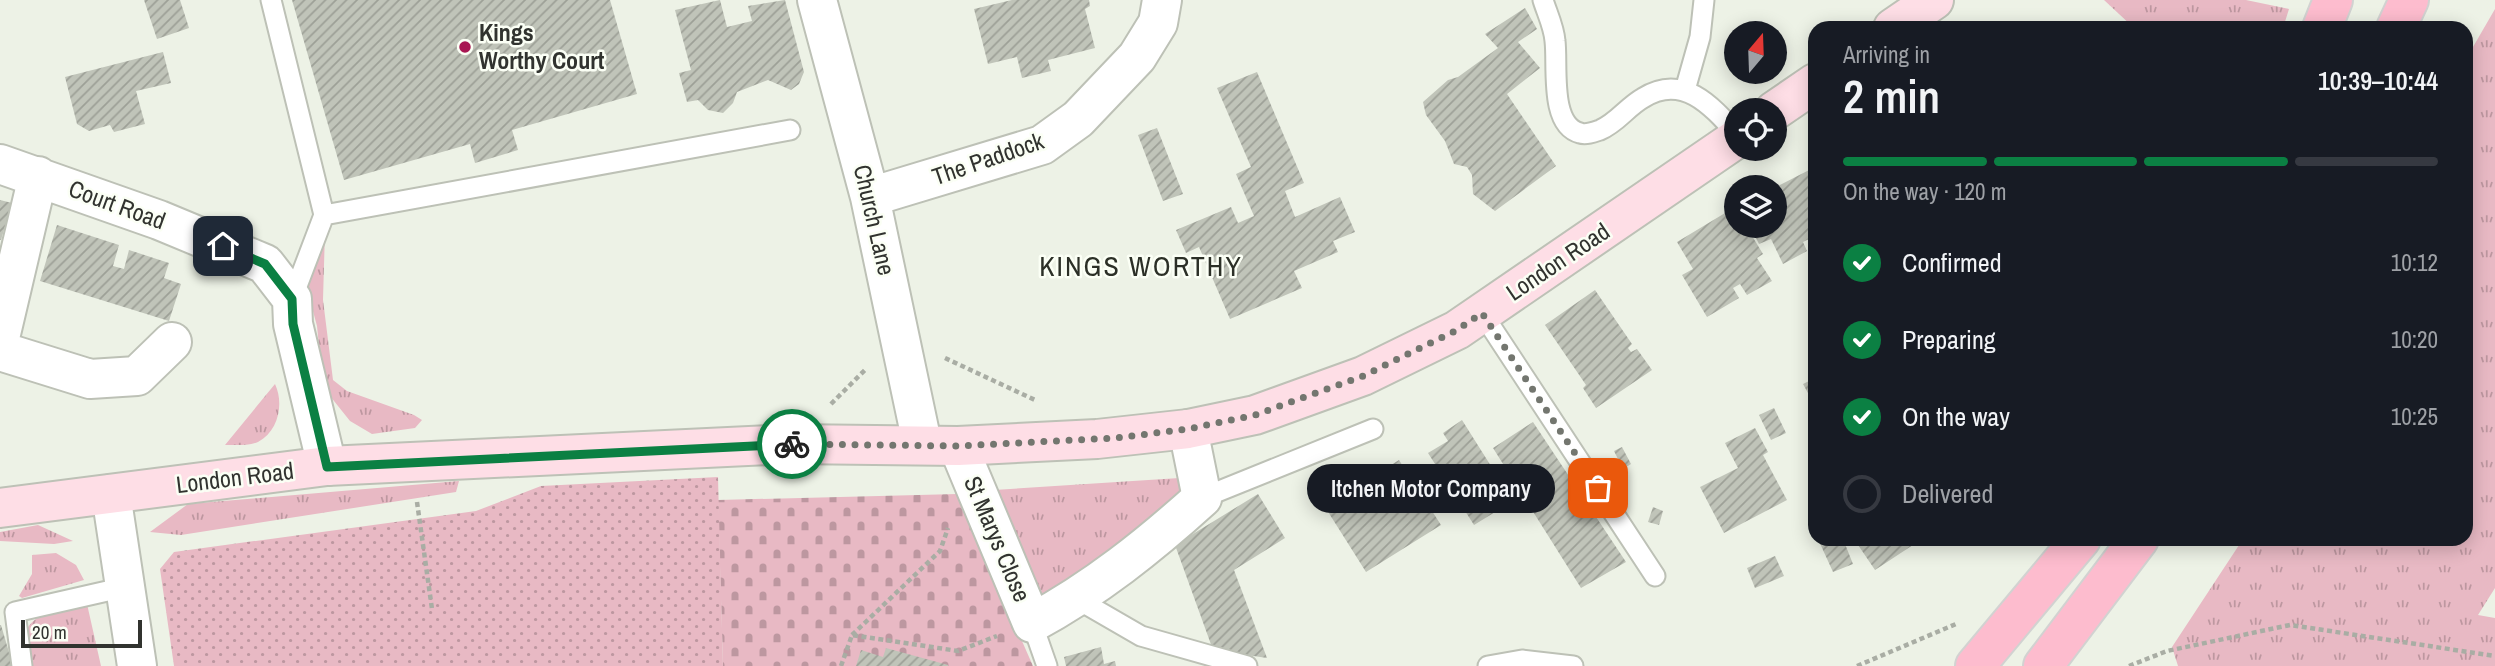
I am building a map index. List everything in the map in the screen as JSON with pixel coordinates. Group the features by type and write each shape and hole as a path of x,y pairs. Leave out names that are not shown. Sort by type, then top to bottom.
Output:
{"main road":[{"path":"2325,21 2333,0"},
{"path":"2399,21 2409,0"},
{"path":"1787,102 1808,88"},
{"name":"London Road","path":"0,508 327,467 791,444 940,444 1115,438 1188,429 1255,415 1363,376 1457,330 1724,146"},
{"path":"1975,666 2075,546"},
{"path":"2043,666 2134,546"}],"street":[{"name":"Church Lane","path":"817,0 870,197 899,336 940,444"},
{"name":"The Paddock","path":"870,197 1042,145 1078,119 1137,57 1158,23 1162,0"},
{"name":"Court Road","path":"0,164 159,220 265,264 292,299"},
{"path":"0,338 38,176"},
{"path":"292,299 293,324 327,467"},
{"path":"0,351 90,379 138,376 172,342"},
{"path":"1188,429 1202,498"},
{"name":"St Marys Close","path":"940,444 1032,623 1077,599 1148,546 1202,498"},
{"path":"111,494 137,666"}],"lane":[{"path":"271,0 324,215 292,299"},
{"path":"1543,0 1555,39 1560,110 1568,127 1580,134 1608,127 1643,97 1664,88 1685,90 1714,108 1724,119"},
{"path":"1685,90 1700,37 1704,0"},
{"path":"324,215 790,130"},
{"path":"1482,313 1656,576"},
{"path":"1202,498 1373,429"},
{"path":"22,666 8,612 125,587"},
{"path":"1077,599 1141,636 1247,666"},
{"path":"1032,623 1047,666"},
{"path":"1488,666 1522,660 1573,666"}],"path":[{"path":"791,444 899,336 1037,402"},
{"path":"417,502 432,609"},
{"path":"841,666 852,635 940,551 952,517"},
{"path":"1857,666 1961,622"},
{"path":"852,635 958,651 1032,623"},
{"path":"2129,666 2167,651 2290,625 2495,656"}],"green space":[{"path":"2104,0 2246,0 2289,9 2285,21 2126,21"},
{"path":"2495,9 2495,588 2478,615 2495,618 2495,666 2178,666 2172,647 2238,546 2473,546 2473,47"},
{"path":"325,231 323,300 333,380 347,391 414,415 422,420 415,428 372,434 350,421 330,396 321,367 317,326 307,289 313,261"},
{"path":"275,384 279,408 271,431 258,442 225,445"},
{"path":"718,477 723,666 174,666 160,569 174,552 476,511 541,486"},
{"path":"1195,477 1199,502 1042,596 994,490"},
{"path":"459,481 456,492 181,535 150,532 188,504"},
{"path":"957,494 1033,666 723,666 718,500"},
{"path":"38,525 73,541 54,544 0,541 0,532"},
{"path":"56,553 76,565 84,580 22,598 19,596 32,574 32,555"},
{"path":"87,604 101,666 31,666 25,639 32,622 48,613"}],"building":[{"path":"144,0 180,0 189,28 157,39"},
{"name":"Kings Worthy Court","path":"292,0 610,0 637,94 512,130 518,150 475,163 470,144 344,180"},
{"path":"720,0 727,27 752,21 748,6 785,0 804,72 799,84 791,90 768,80 737,92 733,103 723,113 708,110 698,100 687,102 679,73 691,70 675,10"},
{"path":"1012,0 1089,0 1090,6 1085,9 1095,48 1048,60 1051,71 1022,78 1017,57 988,64 974,9"},
{"path":"1525,8 1537,29 1518,42 1540,68 1507,94 1556,166 1495,211 1473,194 1472,175 1467,167 1454,164 1445,141 1426,115 1423,102 1448,80 1458,77 1498,48 1485,34"},
{"path":"163,52 171,83 136,91 145,124 114,132 110,125 89,131 77,124 65,77"},
{"path":"1257,72 1304,183 1285,191 1295,217 1340,197 1355,232 1333,241 1338,252 1294,271 1302,288 1230,319 1199,247 1186,253 1176,230 1231,207 1238,223 1254,216 1236,174 1251,167 1217,88"},
{"path":"1157,128 1183,194 1163,201 1138,135"},
{"path":"1808,171 1808,240 1803,242 1807,251 1783,264 1771,239 1759,244 1756,238 1787,238 1787,181"},
{"path":"0,200 12,203 1,240 0,240"},
{"path":"1724,214 1724,238 1753,238 1763,254 1757,258 1772,281 1747,295 1740,284 1733,288 1739,298 1707,317 1682,275 1693,269 1677,242"},
{"path":"57,225 119,245 113,266 124,269 129,250 169,263 164,278 181,284 169,321 40,281"},
{"path":"1595,290 1632,344 1628,348 1631,352 1637,349 1652,370 1596,408 1583,388 1586,385 1545,325"},
{"path":"1774,408 1786,433 1771,440 1759,415"},
{"path":"1462,420 1513,501 1474,525 1428,453 1448,441 1443,433"},
{"path":"1533,422 1626,562 1581,588 1493,448"},
{"path":"1755,428 1768,452 1763,455 1787,500 1724,533 1700,487 1738,468 1725,443"},
{"path":"1622,447 1631,464 1623,469 1614,451"},
{"path":"1399,460 1441,525 1366,572 1325,507"},
{"path":"1258,494 1285,538 1234,570 1267,658 1213,650 1175,545"},
{"path":"1653,507 1663,511 1659,525 1648,522"},
{"path":"1821,546 1846,546 1853,564 1833,572"},
{"path":"1859,546 1911,546 1875,570"},
{"path":"1775,556 1784,576 1755,588 1747,568"},
{"path":"1,625 13,666 0,666"},
{"path":"1101,647 1104,664 1115,661 1116,666 1066,666 1064,657"},
{"path":"886,648 948,666 856,666 861,650 883,657"}],"way so far":[{"path":"792,444 922,443 958,446 1115,438 1188,429 1255,415 1363,376 1457,330 1482,313 1598,488"}],"place":[{"name":"Kings Worthy Court","path":"465,47"},
{"name":"Itchen Motor Company","path":"1598,488"}],"district":[{"name":"KINGS WORTHY","path":"1141,266"}],"route":[{"path":"223,246 265,264 292,299 293,324 317,435 327,467 792,444"}]}
